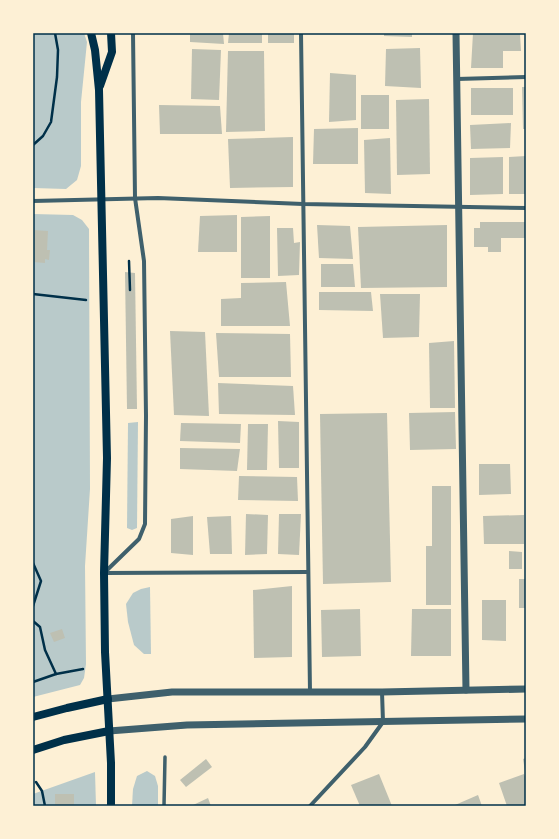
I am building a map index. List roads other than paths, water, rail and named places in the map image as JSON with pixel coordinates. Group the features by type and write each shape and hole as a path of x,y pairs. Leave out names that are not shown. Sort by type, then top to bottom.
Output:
{"main road":[{"path":"91,33 95,50 99,90 102,199 107,458 104,573 105,652 111,806"},
{"path":"99,90 112,52 111,33"},
{"path":"33,717 67,708 108,700"},
{"path":"33,750 64,740 109,731"}],"street":[{"path":"104,573 139,539 145,524 146,416 144,261 136,198 133,33"},
{"path":"301,33 310,692"},
{"path":"456,33 460,206 466,690"},
{"path":"457,79 526,77"},
{"path":"33,201 158,198 303,204 526,208"},
{"path":"104,573 308,572"},
{"path":"108,700 172,692 382,692 526,689"},
{"path":"310,806 365,747 383,722 382,692"},
{"path":"109,731 187,725 526,719"},
{"path":"164,806 165,757"}]}
